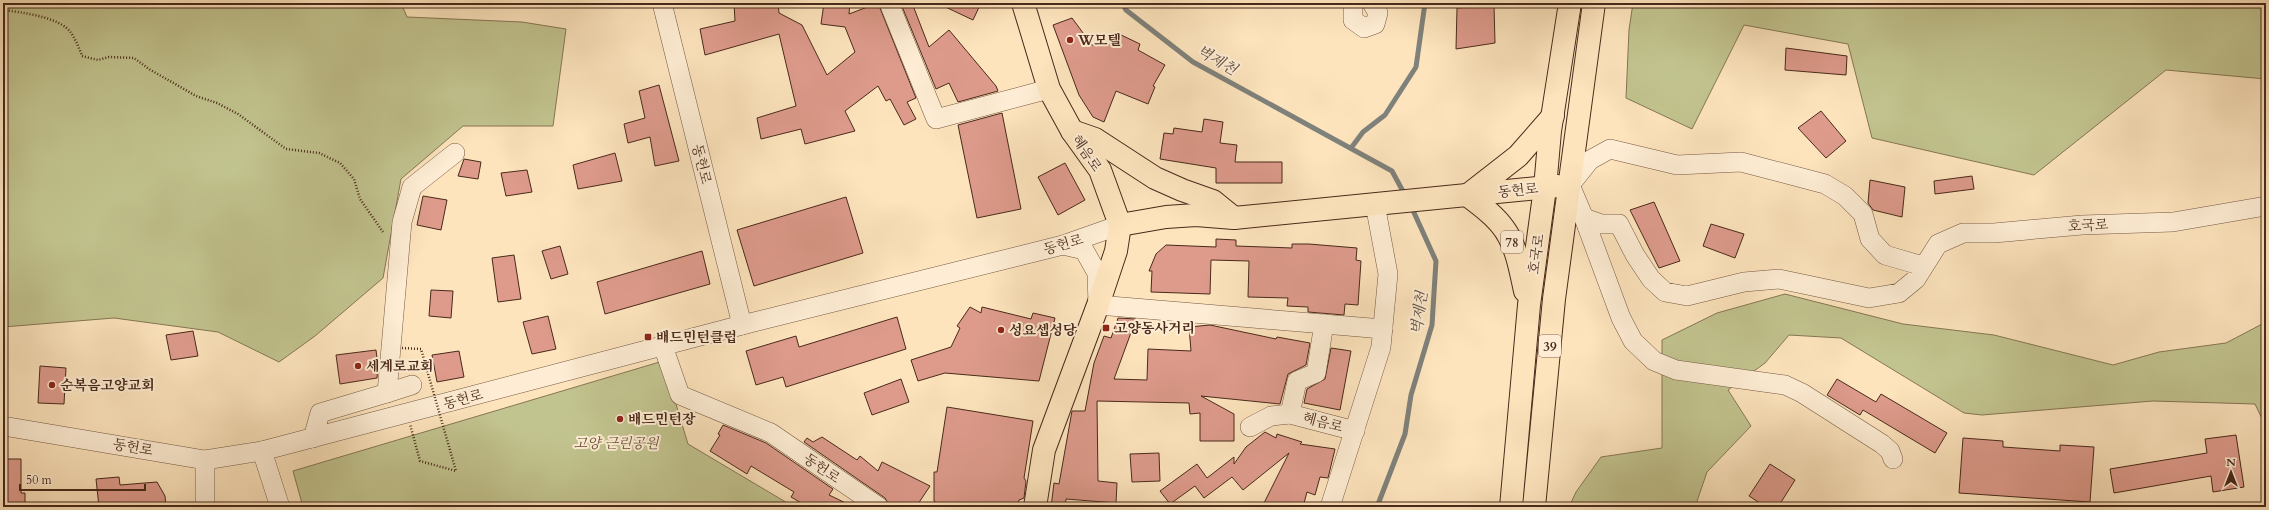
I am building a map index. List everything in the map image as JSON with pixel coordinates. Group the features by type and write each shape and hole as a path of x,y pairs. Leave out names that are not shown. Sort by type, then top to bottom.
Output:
{"main road":[{"name":"혜음로","path":"1023,3 1049,89 1072,131 1100,170 1120,226 1116,252 1044,450 1035,507"},
{"name":"호국로","path":"1511,507 1529,306 1553,116 1570,3"},
{"name":"호국로","path":"1534,507 1554,299 1594,3"},
{"path":"1467,195 1518,156 1553,116"},
{"path":"1072,131 1094,139 1155,178 1213,201 1234,218"},
{"name":"동헌로","path":"1120,226 1166,217 1196,215 1234,218 1570,185"},
{"name":"78","path":"1467,195 1496,218 1508,233 1518,255 1529,306"}],"street":[{"name":"동헌로","path":"662,3 742,325"},
{"path":"890,3 936,119 1049,89"},
{"path":"1353,3 1353,20 1364,28 1375,24 1378,13 1372,3"},
{"path":"1893,459 1890,451 1882,444 1802,393 1785,385 1676,370 1654,361 1633,342 1621,318 1584,218 1570,185 1590,160 1610,149 1677,165 1741,162 1825,184 1845,196 1863,214 1870,239 1885,255 1923,266"},
{"path":"387,393 401,251 402,222 412,187 455,153"},
{"path":"1330,507 1381,347 1388,274 1382,203"},
{"name":"호국로","path":"1584,218 1601,224 1619,224 1635,255 1651,279 1665,292 1687,296 1744,282 1779,279 1869,298 1899,293 1916,279 1938,244 1963,233 1994,233 2082,225 2173,222 2266,206"},
{"name":"동헌로","path":"3,426 205,460 262,451 742,325 1063,245 1120,226"},
{"path":"1063,245 1084,250 1097,273 1098,305 1383,329"},
{"name":"혜음로","path":"1290,414 1297,381 1316,373 1324,324"},
{"name":"동헌로","path":"663,346 680,395 771,433 879,507"},
{"path":"313,438 320,413 412,386"},
{"name":"혜음로","path":"1250,427 1271,416 1290,414 1355,431"},
{"path":"262,451 280,507"},
{"path":"205,460 205,507"}],"path":[{"path":"3,10 37,15 56,22 70,31 82,56 98,60 109,57 134,58 149,69 196,96 216,103 238,114 286,149 319,154 340,163 354,179 360,199 370,214 390,241 401,251"},
{"path":"402,348 421,349 456,471 420,461 410,424"}],"green space":[{"path":"3,3 401,3 407,17 522,22 566,29 553,126 463,126 401,179 383,278 315,336 279,362 218,332 114,318 3,327"},
{"path":"1633,3 2266,3 2266,79 2166,70 2034,175 1872,138 1848,44 1744,25 1692,129 1626,98 1629,30"},
{"path":"1785,294 1903,324 1994,335 2113,365 2159,352 2226,343 2266,322 2266,427 2255,404 2153,401 1982,415 1964,413 1841,338 1789,335 1765,363 1728,390 1751,426 1707,472 1695,507 1569,507 1576,492 1601,457 1662,448 1662,340 1717,313"},
{"name":"고양 근린공원","path":"663,361 688,444 794,507 303,507 293,471"}],"building":[{"path":"734,3 778,3 779,13 802,25 827,75 855,52 845,27 821,24 824,3 850,3 849,14 878,3 916,98 907,102 916,119 904,125 890,99 886,101 878,86 845,111 855,131 805,144 801,129 761,139 757,118 796,106 779,34 705,55 700,29 735,21"},
{"path":"912,3 929,47 949,30 996,86 998,91 958,102 949,83 936,89 901,4"},
{"path":"937,3 981,3 973,20"},
{"path":"1494,5 1495,43 1456,49 1457,8"},
{"path":"1072,18 1092,45 1114,44 1119,34 1140,44 1138,50 1165,65 1153,86 1155,87 1148,104 1116,91 1104,122 1093,117 1079,95 1053,25"},
{"path":"1786,48 1847,56 1846,75 1785,70"},
{"path":"659,85 679,161 655,166 650,137 628,143 624,124 645,118 639,91"},
{"path":"1821,111 1846,141 1826,158 1798,128"},
{"path":"1002,113 1021,209 977,218 958,125"},
{"path":"1204,119 1223,122 1220,143 1237,145 1235,162 1282,162 1282,183 1216,183 1216,168 1160,159 1164,133 1173,134 1174,128 1202,132"},
{"path":"615,153 622,181 578,189 573,165"},
{"path":"464,159 481,162 478,179 458,176"},
{"path":"1065,163 1085,200 1058,215 1038,177"},
{"path":"527,170 532,192 506,196 501,173"},
{"path":"1972,176 1974,189 1935,194 1934,181"},
{"path":"1870,180 1905,187 1902,217 1873,210 1868,203"},
{"path":"423,196 447,200 441,230 417,225"},
{"path":"846,197 863,253 754,286 737,230"},
{"path":"1654,202 1680,261 1659,268 1630,210"},
{"path":"1711,224 1744,234 1735,258 1703,246"},
{"path":"1216,239 1236,240 1236,246 1292,248 1292,244 1309,244 1357,248 1356,260 1361,261 1358,305 1345,304 1344,315 1308,312 1308,307 1287,306 1288,298 1248,297 1249,261 1211,260 1210,294 1151,292 1152,271 1149,271 1156,254 1166,245 1216,247"},
{"path":"560,246 568,274 551,279 542,251"},
{"path":"702,251 710,284 605,314 597,282"},
{"path":"514,255 521,299 498,302 492,258"},
{"path":"431,290 453,291 451,318 429,316"},
{"path":"970,307 981,313 982,307 1031,319 1033,313 1055,318 1039,381 945,373 918,381 911,360 951,347 960,328 957,326"},
{"path":"548,316 556,349 532,354 523,322"},
{"path":"897,317 906,349 786,387 783,377 756,385 746,351 796,336 799,347"},
{"path":"1118,318 1136,319 1114,379 1147,380 1148,349 1191,351 1189,327 1210,325 1276,339 1277,337 1310,343 1306,365 1288,374 1280,404 1201,396 1234,414 1234,441 1200,441 1200,413 1190,414 1189,403 1097,401 1098,481 1117,483 1116,503 1066,499 1065,507 1051,507 1054,483 1059,484 1072,411 1085,411 1094,363 1104,336 1111,338"},
{"path":"193,331 198,356 171,360 166,335"},
{"path":"1331,348 1351,351 1340,410 1304,403 1307,389 1325,379"},
{"name":"세계로교회","path":"376,350 378,366 377,378 340,384 336,355"},
{"path":"459,351 464,377 437,382 432,355"},
{"name":"순복음고양교회","path":"40,366 66,368 64,404 38,403"},
{"path":"901,379 909,402 872,415 864,393"},
{"path":"1837,379 1876,402 1881,394 1947,433 1935,453 1863,410 1860,415 1827,395"},
{"path":"947,407 1033,421 1024,478 1026,481 1024,498 1019,500 1017,507 942,507 934,501 934,472 937,472"},
{"path":"723,425 766,443 833,489 829,495 854,507 808,507 791,497 794,492 751,466 747,474 710,451 720,435 718,434"},
{"path":"1265,432 1276,438 1277,434 1302,442 1300,444 1335,449 1328,478 1320,477 1315,495 1307,492 1303,507 1262,507 1289,453 1243,490 1232,477 1204,498 1195,486 1170,504 1160,491 1197,464 1207,478 1234,457 1234,464 1246,447"},
{"path":"2236,435 2244,487 2213,492 2211,476 2114,493 2110,469 2207,453 2205,439"},
{"path":"822,437 857,460 860,456 878,471 882,462 930,486 916,507 890,507 885,498 804,442 807,438 813,442"},
{"path":"1963,438 2003,441 2003,447 2060,451 2060,445 2094,447 2090,502 1959,493"},
{"path":"1159,453 1160,481 1132,482 1130,454"},
{"path":"3,459 21,459 21,493 25,493 25,507 3,507"},
{"path":"1770,464 1795,480 1778,507 1766,507 1749,496"},
{"path":"119,477 120,485 157,482 165,496 166,507 99,507 96,479"}],"waterway":[{"name":"벽제천","path":"1122,3 1126,10 1193,62 1392,171 1405,195"},
{"name":"벽제천","path":"1351,148 1363,132 1385,115 1416,67 1425,3"},
{"name":"벽제천","path":"1377,507 1405,434 1411,395 1432,325 1436,261 1411,206"}],"place":[{"name":"W모텔","path":"1070,40"},
{"name":"고양동사거리","path":"1106,328"},
{"name":"성요셉성당","path":"1001,330"},
{"name":"배드민턴클럽","path":"648,337"},
{"name":"세계로교회","path":"358,366"},
{"name":"순복음고양교회","path":"52,385"},
{"name":"배드민턴장","path":"620,419"}]}
